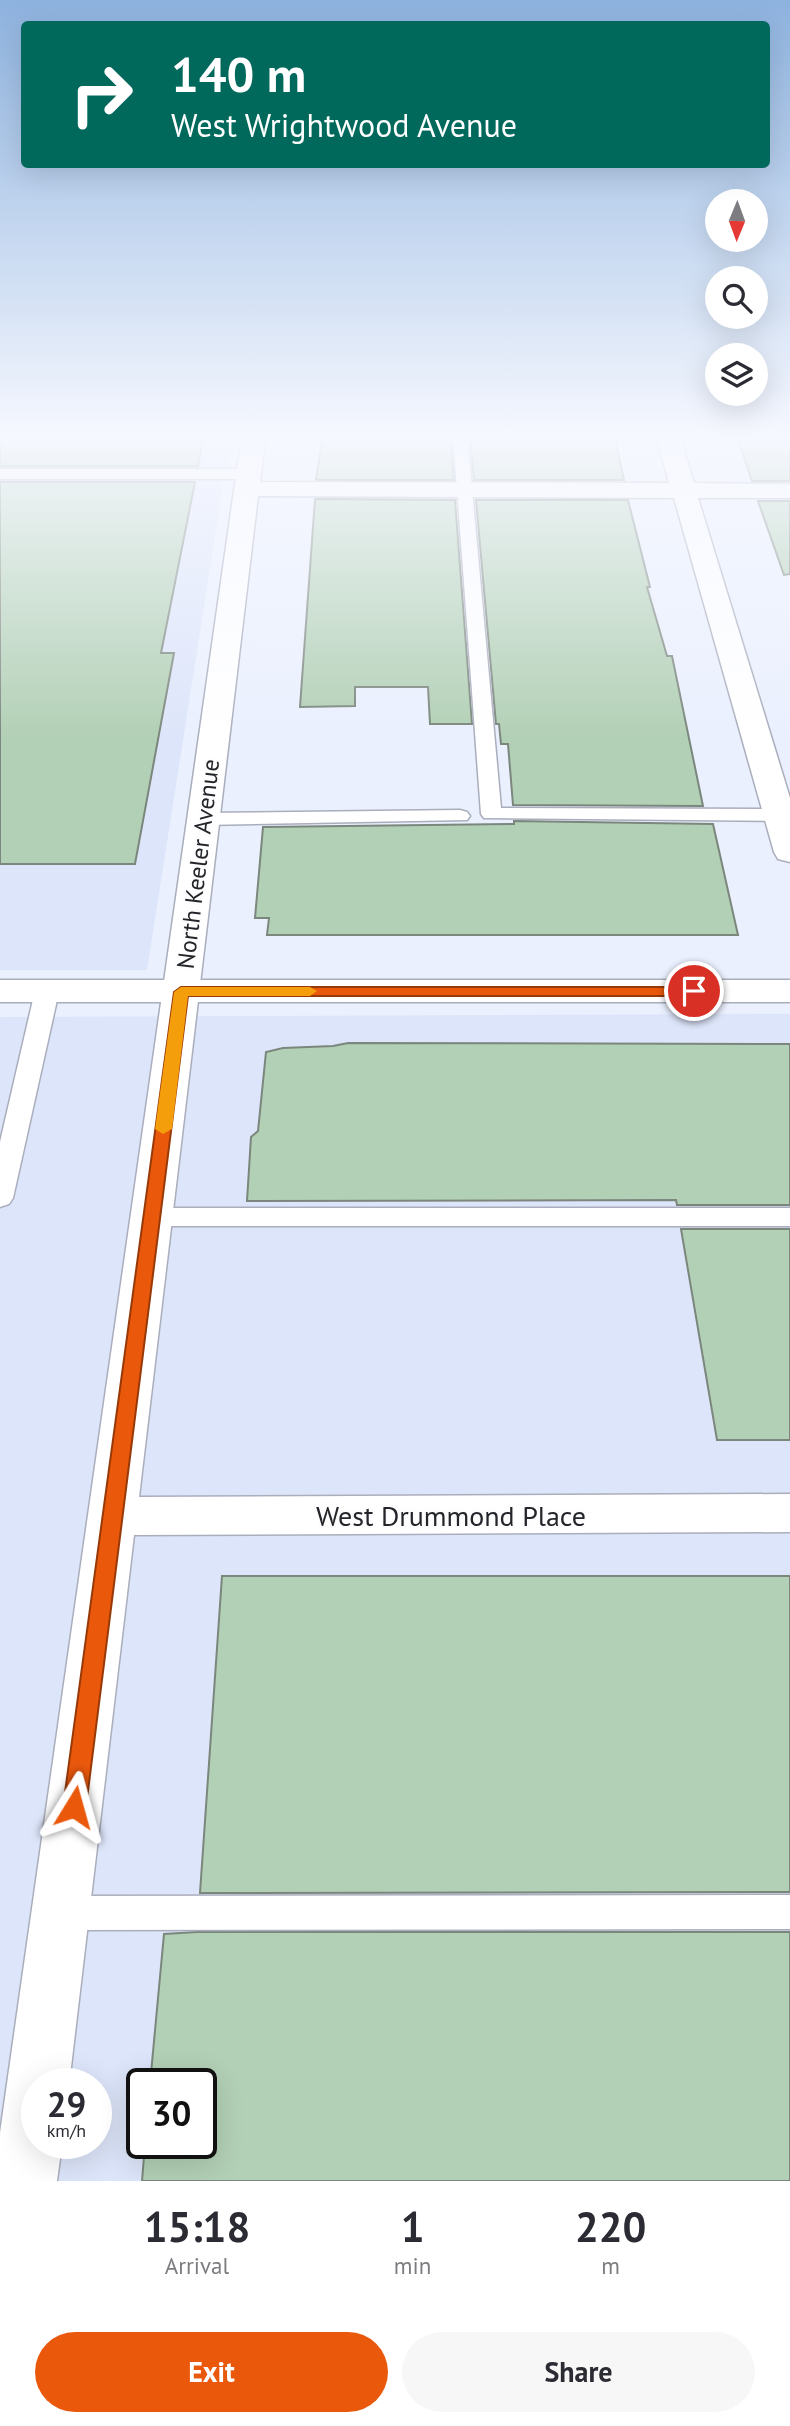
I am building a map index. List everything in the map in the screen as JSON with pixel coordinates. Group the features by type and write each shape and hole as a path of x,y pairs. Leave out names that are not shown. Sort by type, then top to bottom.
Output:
{"street":[{"name":"North Keeler Avenue","path":"40,2068 241,536"},
{"path":"698,536 785,815 790,852"},
{"path":"0,992 790,991"},
{"name":"West Drummond Place","path":"113,1516 790,1513"},
{"path":"25,2181 28,2159"}],"lane":[{"path":"469,536 491,814 785,815"},
{"path":"204,819 460,816"},
{"path":"0,1198 47,991"},
{"path":"152,1217 790,1217"},
{"path":"60,1913 790,1912"}],"shaded area":[{"path":"0,536 215,536 147,970 0,970"},
{"path":"790,1014 790,2181 0,2181 0,1017"}],"building":[{"path":"0,536 184,536 161,653 174,653 135,864 0,864"},
{"path":"312,536 458,536 472,724 430,724 428,687 355,687 355,706 300,707"},
{"path":"479,536 637,536 650,587 647,587 667,656 672,656 703,806 513,805 508,744 501,744 499,724 496,724"},
{"path":"770,536 790,536 790,574 784,575"},
{"path":"514,821 713,824 738,935 267,935 269,918 255,918 263,827 514,824"},
{"path":"348,1043 790,1044 790,1205 677,1205 676,1200 247,1201 251,1137 258,1131 266,1052 283,1048"},
{"path":"681,1229 790,1229 790,1440 717,1440"},
{"path":"222,1576 790,1576 790,1892 200,1893"},
{"path":"790,1932 790,2181 142,2181 144,2159 217,2159 217,2068 151,2068 164,1934"}],"slow traffic":[{"path":"163,1129 181,992 310,991"}],"route":[{"path":"74,1807 181,992 694,991"}]}
